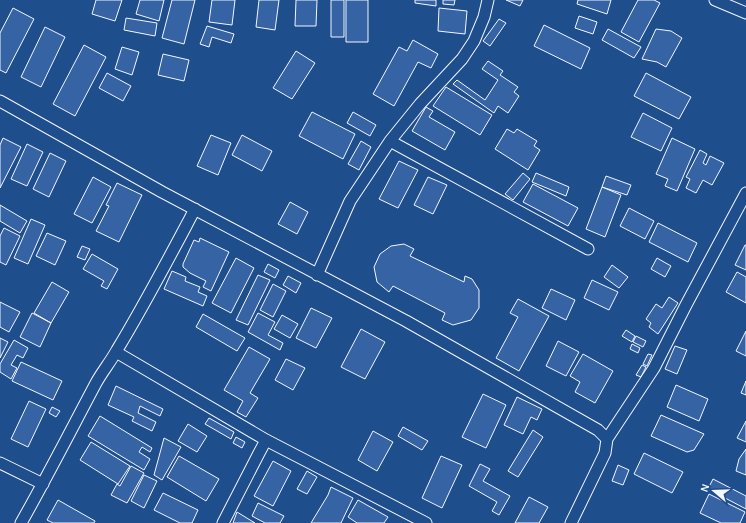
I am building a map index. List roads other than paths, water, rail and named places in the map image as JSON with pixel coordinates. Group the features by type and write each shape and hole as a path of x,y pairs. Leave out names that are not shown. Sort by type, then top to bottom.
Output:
{"street":[{"path":"317,275 350,201 390,141 420,104 462,59 474,41 484,17 488,0"},
{"path":"715,0 746,13"},
{"path":"0,101 122,170 406,322 598,430 607,439"},
{"path":"390,141 588,250"},
{"path":"571,523 605,453 607,439 617,427 654,368 686,305 742,209 746,193"},
{"path":"21,523 97,381 116,352 152,290 195,208"},
{"path":"116,352 266,440 426,523"},
{"path":"223,523 266,440"},
{"path":"0,463 43,484"}]}
